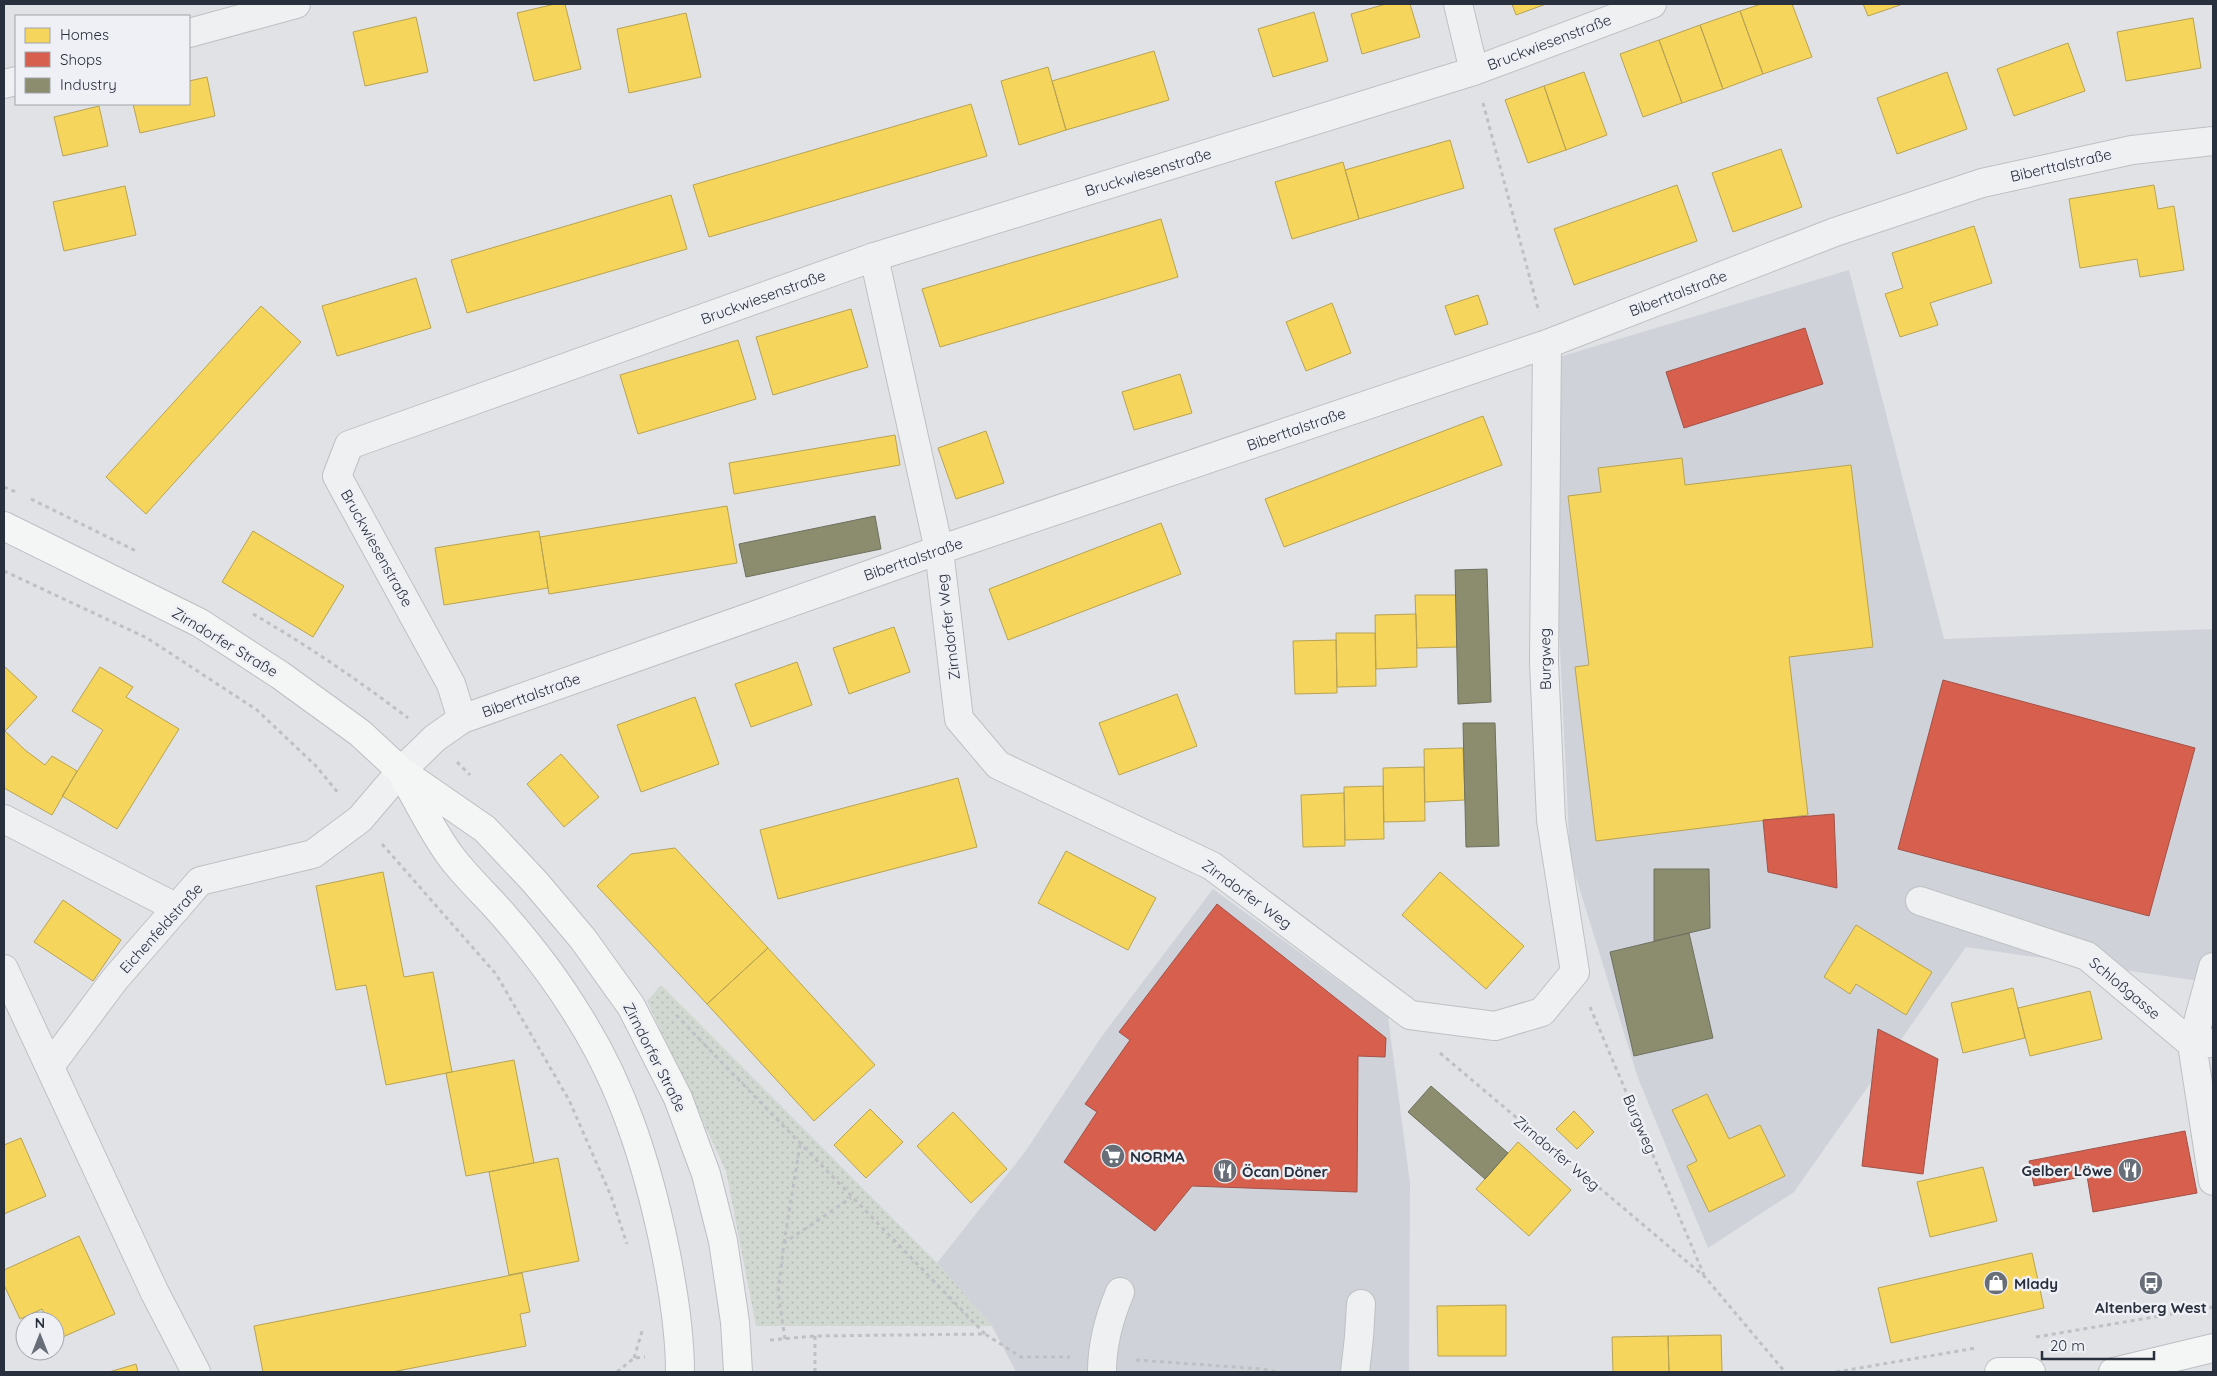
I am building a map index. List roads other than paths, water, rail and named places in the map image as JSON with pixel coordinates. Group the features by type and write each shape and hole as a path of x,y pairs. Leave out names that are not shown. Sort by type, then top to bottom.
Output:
{"main road":[{"name":"Zirndorfer Straße","path":"4,526 200,623 280,675 360,733 401,772 485,829 535,882 583,939 631,1006 678,1098 706,1174 723,1242 734,1322 738,1372"},
{"name":"Zirndorfer Straße","path":"401,772 451,857 506,918 538,960 579,1016 610,1071 635,1134 656,1204 676,1318 680,1372"},
{"path":"2113,1372 2213,1348"},
{"path":"1999,1372 2031,1372"}],"street":[{"path":"190,33 296,4"},
{"path":"1458,4 1474,71"},
{"name":"Bruckwiesenstraße","path":"462,719 451,684 337,476 350,444 874,257 1474,71 1652,4"},
{"name":"Biberttalstraße","path":"401,772 435,738 462,719 939,550 1547,344 1835,232 1982,183 2132,150 2213,141"},
{"name":"Zirndorfer Weg","path":"874,257 939,550 959,719 998,765 1212,866 1410,1015"},
{"name":"Burgweg","path":"1410,1015 1495,1026 1542,1012 1575,972 1551,820 1544,662 1547,344"},
{"name":"Eichenfeldstraße","path":"50,1066 115,978 200,881 313,854 360,818 401,772"},
{"path":"4,819 177,908"},
{"name":"Schloßgasse","path":"1920,901 2087,956 2202,1044"},
{"path":"2213,967 2202,1044 2213,1181"},
{"path":"4,969 155,1293 196,1372"},
{"path":"1102,1365 1109,1319 1120,1292"},
{"path":"1355,1372 1361,1304"}],"place":[{"name":"NORMA","path":"1113,1156"},
{"name":"Gelber Löwe","path":"2130,1170"},
{"name":"Öcan Döner","path":"1225,1171"},
{"name":"Mlady","path":"1996,1283"},
{"name":"Altenberg West","path":"2151,1283"}]}
